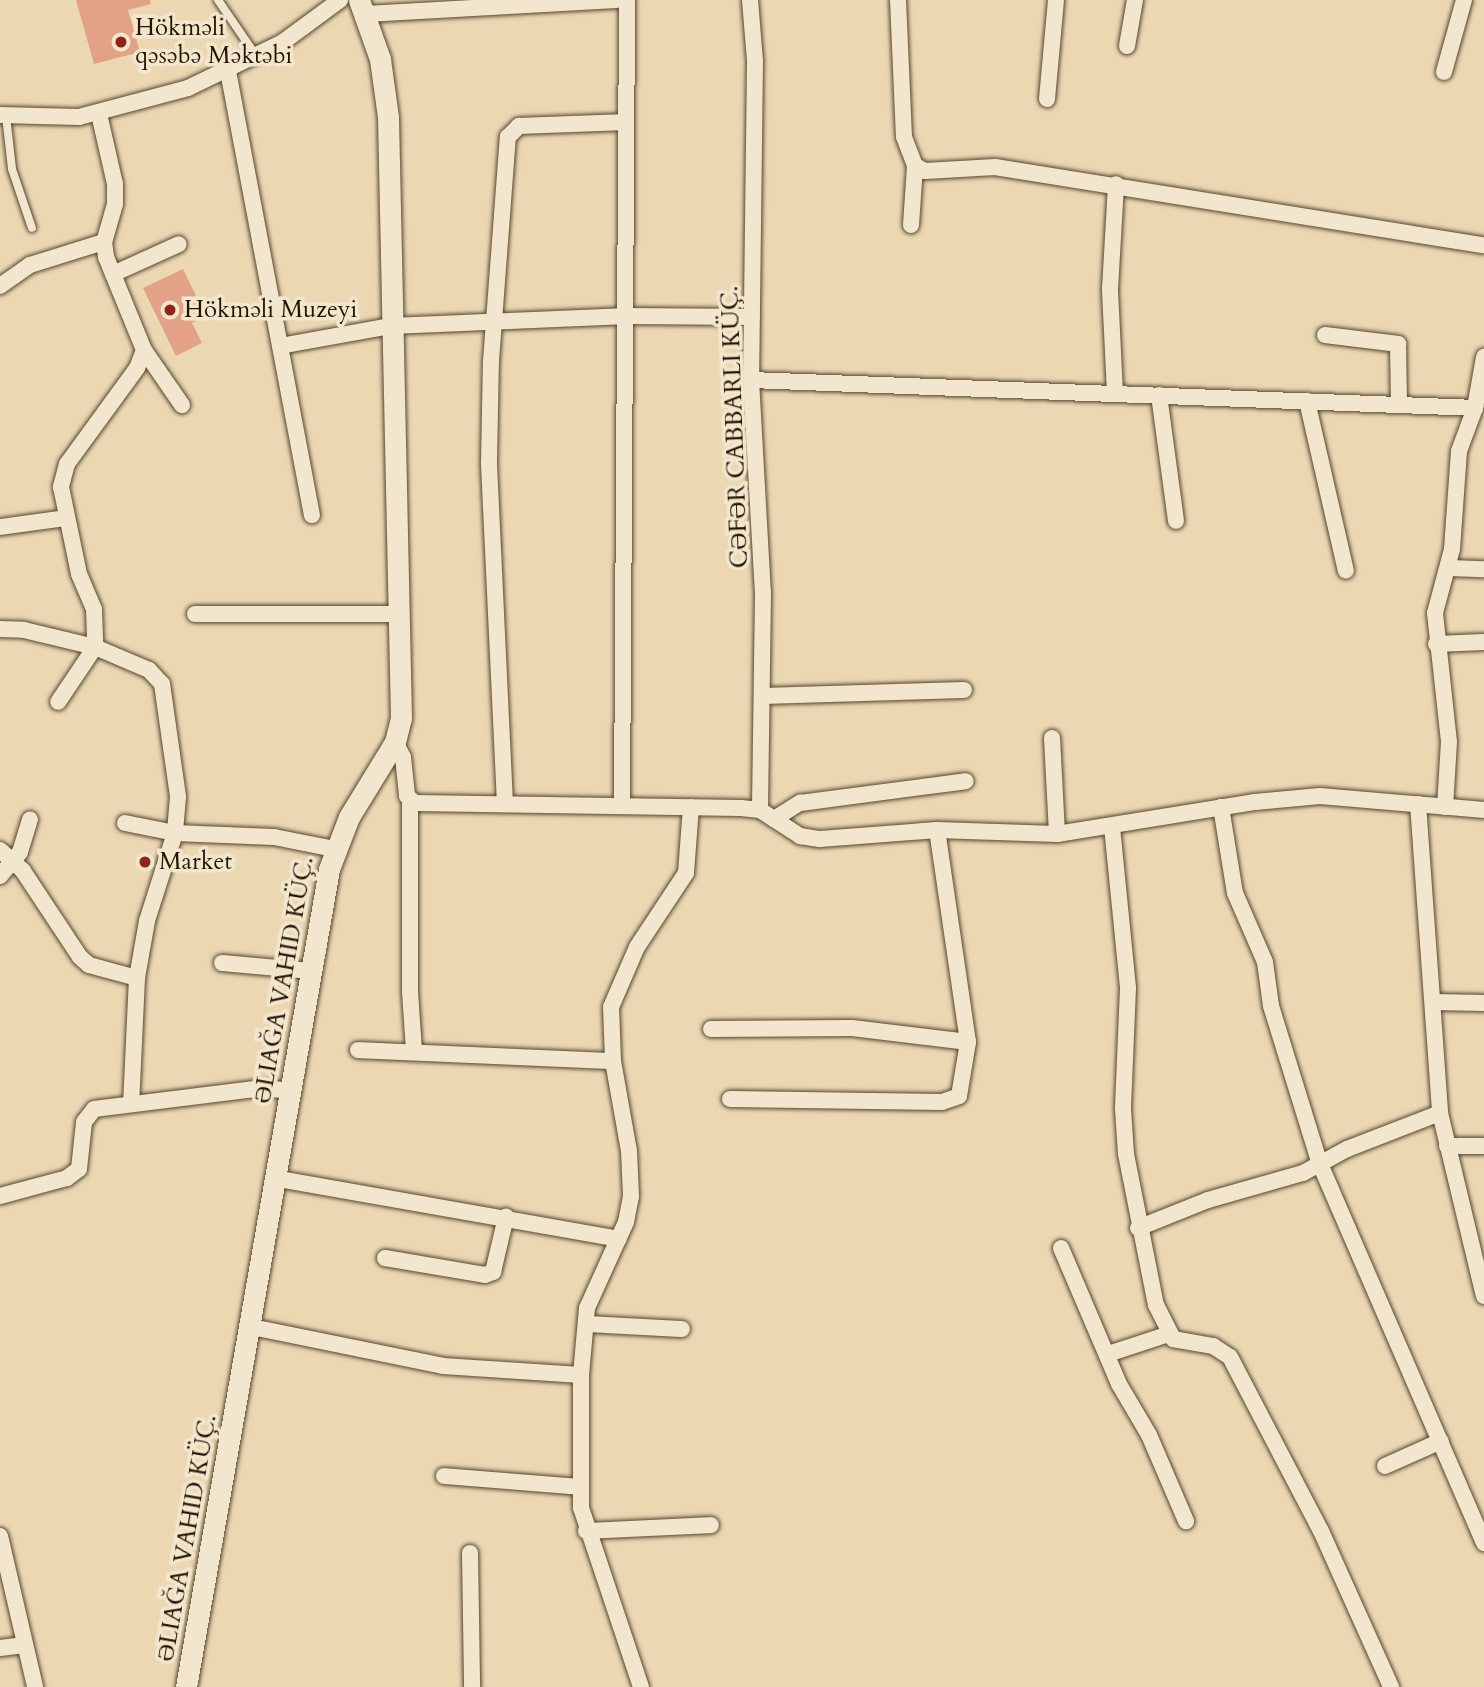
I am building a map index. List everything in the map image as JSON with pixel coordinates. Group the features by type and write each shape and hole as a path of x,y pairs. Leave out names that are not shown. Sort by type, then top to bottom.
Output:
{"street":[{"path":"3,115 56,118 99,114 228,71 257,57 340,0"},
{"path":"362,7 617,0"},
{"path":"622,806 628,316 628,0"},
{"path":"750,0 755,61 751,380 763,593 762,696 768,814"},
{"path":"898,0 904,136 915,166 911,225"},
{"path":"1047,99 1056,0"},
{"path":"1127,46 1135,0"},
{"path":"1444,72 1464,0"},
{"name":"ƏLIAĞA VAHID KÜÇ.","path":"186,1687 252,1327 278,1179 290,1091 334,849 396,742 401,706 388,117 380,59 362,7"},
{"path":"228,71 312,515"},
{"path":"99,114 115,184 104,242 113,274 141,333 144,350 182,405"},
{"path":"505,804 489,462 495,321 508,136 514,127 626,122"},
{"path":"915,166 942,172 995,167 1116,184 1484,245"},
{"path":"1115,393 1110,289 1116,184"},
{"path":"0,286 30,265 104,242"},
{"path":"113,274 178,244"},
{"path":"280,346 391,326 628,316 752,317"},
{"path":"1325,335 1398,344 1399,402"},
{"path":"58,702 95,647 94,610 79,574 66,518 63,474 136,368 144,350"},
{"path":"1446,807 1449,742 1436,644 1435,613 1449,568 1459,451 1475,408 1484,357"},
{"path":"751,380 1307,401 1399,402 1475,408"},
{"path":"1159,395 1176,521"},
{"path":"1307,401 1346,571"},
{"path":"0,527 66,518"},
{"path":"1449,568 1484,569"},
{"path":"195,614 398,614"},
{"path":"0,629 23,630 95,647 149,670 162,684 177,797 175,833 147,921 137,978 131,1104"},
{"path":"1436,644 1484,642"},
{"path":"762,696 964,690"},
{"path":"1052,738 1057,834"},
{"path":"396,742 410,800 410,992 415,1051"},
{"path":"410,800 691,807 768,814 810,801 967,781"},
{"path":"768,814 800,836 820,839 937,830 1057,834 1221,807 1320,796 1484,810"},
{"path":"1418,804 1440,1113 1484,1296"},
{"path":"641,1687 586,1531 581,1487 582,1375 592,1290 626,1222 632,1168 613,1061 611,1007 637,947 686,873 691,807"},
{"path":"1221,807 1236,893 1265,962 1271,1006 1320,1164 1484,1543"},
{"path":"0,876 14,863 30,820"},
{"path":"125,823 175,833 274,837 334,849"},
{"path":"1112,827 1128,988 1123,1109 1126,1154 1150,1284 1169,1334 1180,1343 1213,1346 1230,1357 1310,1510 1391,1687"},
{"path":"730,1099 942,1102 959,1096 968,1042 937,830"},
{"path":"0,850 14,863 80,957 89,965 137,978"},
{"path":"222,963 312,971"},
{"path":"1434,1002 1484,1003"},
{"path":"711,1030 852,1028 968,1042"},
{"path":"358,1050 613,1061"},
{"path":"0,1196 67,1178 79,1170 88,1114 104,1106 263,1088 290,1091"},
{"path":"1138,1228 1320,1164 1347,1149 1440,1113"},
{"path":"1447,1146 1484,1146"},
{"path":"278,1179 619,1239"},
{"path":"385,1258 485,1275 493,1272 506,1217"},
{"path":"1061,1248 1186,1521"},
{"path":"586,1324 682,1329"},
{"path":"252,1327 443,1366 582,1375"},
{"path":"1108,1354 1169,1334"},
{"path":"1385,1466 1441,1441"},
{"path":"444,1476 581,1487"},
{"path":"586,1531 712,1525"},
{"path":"0,1536 23,1645 35,1687"},
{"path":"470,1553 472,1687"},
{"path":"0,1648 23,1645"}],"lane":[{"path":"219,0 257,57"},
{"path":"3,115 12,169 32,228"}],"building":[{"path":"76,0 150,0 151,4 128,10 140,52 94,64"},
{"path":"183,269 206,316 192,323 202,343 176,356 143,288"}],"place":[{"name":"Hökməli qəsəbə Məktəbi","path":"121,42"},
{"name":"Hökməli Muzeyi","path":"170,310"},
{"name":"Market","path":"145,862"}]}
